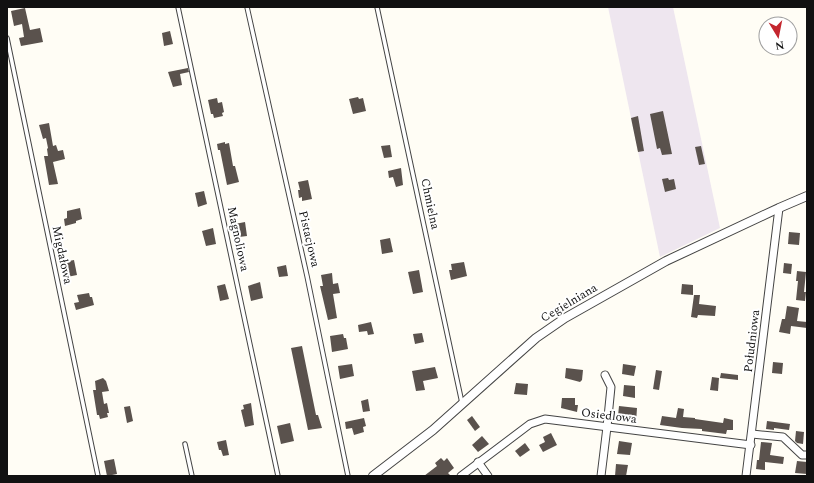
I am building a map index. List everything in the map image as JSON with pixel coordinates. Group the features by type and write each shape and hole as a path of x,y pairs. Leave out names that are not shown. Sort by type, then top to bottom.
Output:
{"street":[{"name":"Cegielniana","path":"373,476 433,430 536,338 565,318 666,261 807,196"},
{"name":"Południowa","path":"746,476 779,208"},
{"path":"601,476 608,427 611,387 605,375"},
{"name":"Osiedlowa","path":"461,476 530,424 545,419 750,444"},
{"path":"752,434 783,437 802,455 807,455"},
{"path":"478,462 488,476"}],"lane":[{"name":"Magnoliowa","path":"178,7 278,476"},
{"name":"Pistacjowa","path":"247,7 348,476"},
{"name":"Chmielna","path":"377,7 462,404"},
{"name":"Migdałowa","path":"7,38 98,476"},
{"path":"185,444 192,476"}],"shaded area":[{"path":"608,7 673,7 720,228 660,257"}],"building":[{"path":"25,8 30,30 40,28 43,42 21,46 19,38 24,37 22,24 14,26 11,11"},
{"path":"170,31 173,44 164,46 162,33"},
{"path":"188,68 189,72 180,74 182,85 173,87 168,72"},
{"path":"358,97 359,99 363,98 366,111 353,114 349,99"},
{"path":"217,98 218,103 222,102 224,112 222,113 223,116 214,118 213,114 211,114 208,100"},
{"path":"663,111 672,154 662,155 660,148 657,149 650,114"},
{"path":"638,116 644,151 638,152 631,118"},
{"path":"49,123 53,146 56,145 58,151 63,150 65,159 53,162 58,184 49,185 44,156 48,156 48,148 46,138 43,139 39,125"},
{"path":"225,142 225,144 229,143 233,166 235,166 239,182 227,185 220,150 218,150 217,144"},
{"path":"390,145 392,157 384,158 381,146"},
{"path":"701,146 705,164 699,165 695,147"},
{"path":"401,168 403,185 396,187 393,177 389,178 388,171"},
{"path":"668,178 669,180 674,179 676,189 665,192 662,179"},
{"path":"308,180 312,199 302,201 302,197 299,198 298,190 300,190 298,182"},
{"path":"204,191 207,204 198,207 195,193"},
{"path":"80,208 82,219 76,221 76,223 65,226 64,219 67,218 67,211"},
{"path":"245,222 247,236 239,237 235,224"},
{"path":"213,228 216,244 206,246 202,231"},
{"path":"789,232 800,233 799,245 788,244"},
{"path":"390,238 393,252 382,254 380,240"},
{"path":"74,260 77,275 67,277 64,262"},
{"path":"464,262 467,276 451,280 449,270 452,270 451,264"},
{"path":"784,263 792,264 791,274 783,273"},
{"path":"286,265 288,276 279,277 277,267"},
{"path":"419,270 423,292 413,294 408,272"},
{"path":"797,271 806,272 804,292 806,292 805,301 796,300 798,281 796,281"},
{"path":"332,273 333,284 338,283 340,293 333,294 337,318 328,320 320,286 323,286 321,275"},
{"path":"260,282 263,298 251,301 248,286"},
{"path":"225,284 229,299 220,301 217,286"},
{"path":"682,284 693,285 693,295 681,294"},
{"path":"89,293 90,297 92,297 94,305 76,310 74,303 79,302 77,295"},
{"path":"694,295 700,295 699,304 716,306 715,316 698,315 697,318 691,317"},
{"path":"787,306 799,308 797,321 807,322 807,328 791,326 790,334 779,332 782,319 785,319"},
{"path":"371,322 374,334 368,335 367,331 359,332 358,325"},
{"path":"422,333 424,342 415,344 413,334"},
{"path":"343,334 344,338 346,338 348,349 332,352 330,336"},
{"path":"302,346 316,415 318,415 322,428 308,430 291,348"},
{"path":"773,362 783,363 782,374 772,373"},
{"path":"352,364 354,376 340,379 338,366"},
{"path":"623,364 636,366 634,376 622,374"},
{"path":"435,367 438,378 423,381 425,390 416,391 412,371"},
{"path":"566,368 583,370 582,380 580,382 565,378"},
{"path":"656,370 662,371 659,390 653,389"},
{"path":"721,373 738,375 738,380 720,378"},
{"path":"712,377 719,378 718,391 710,390"},
{"path":"103,378 106,381 109,391 102,392 104,404 107,403 109,413 107,413 108,417 100,419 99,415 97,415 93,390 96,390 95,381"},
{"path":"516,383 528,384 527,395 514,394"},
{"path":"624,385 635,386 635,398 623,396"},
{"path":"562,398 575,398 575,405 578,405 577,412 561,408"},
{"path":"368,399 370,411 363,412 361,401"},
{"path":"251,403 254,425 245,427 241,410 244,409 243,405"},
{"path":"130,406 133,421 127,423 124,407"},
{"path":"619,406 637,408 636,423 622,421 622,417 618,416"},
{"path":"678,408 684,409 683,417 723,423 724,418 733,420 733,430 727,430 726,434 702,431 702,429 660,425 662,416 676,418"},
{"path":"472,416 480,427 475,431 467,420"},
{"path":"364,418 366,426 363,427 364,432 354,435 352,428 346,429 345,422"},
{"path":"767,421 790,424 789,430 774,428 774,430 766,429"},
{"path":"290,423 294,441 281,444 277,426"},
{"path":"796,431 804,432 803,444 795,441"},
{"path":"551,433 557,445 543,452 539,445 545,442 543,437"},
{"path":"482,436 489,444 478,452 472,445"},
{"path":"226,440 229,455 223,456 221,450 219,450 217,442"},
{"path":"619,441 632,443 630,455 617,454"},
{"path":"761,442 772,443 770,455 784,457 783,464 765,462 765,470 756,469 757,460 759,460"},
{"path":"525,443 530,450 520,457 515,451"},
{"path":"441,458 444,461 447,458 454,468 448,473 451,476 424,476 437,466 435,463"},
{"path":"114,459 117,474 107,476 104,461"},
{"path":"797,461 807,462 807,474 795,473"},
{"path":"616,464 628,465 626,476 615,476"}]}
